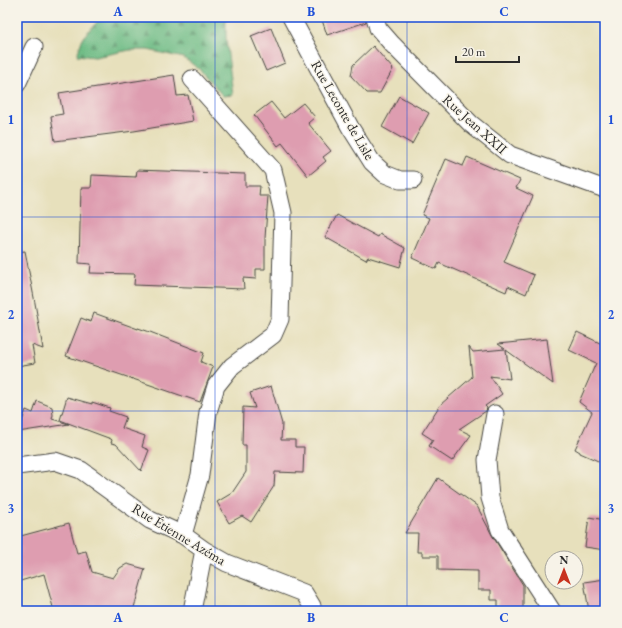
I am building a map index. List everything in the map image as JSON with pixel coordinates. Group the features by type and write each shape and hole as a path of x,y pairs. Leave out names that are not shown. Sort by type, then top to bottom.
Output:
{"street":[{"name":"Rue Leconte de Lisle","path":"291,17 350,127 372,162 385,174 400,180 414,180"},
{"name":"Rue Jean XXII","path":"375,17 378,28 392,44 471,124 510,155 605,189"},
{"path":"17,84 34,47"},
{"path":"183,535 200,475 208,412 216,386 232,366 273,335 280,319 283,213 273,170 192,79"},
{"path":"495,414 487,460 490,498 500,530 552,611"},
{"name":"Rue Étienne Azéma","path":"17,466 56,461 81,470 150,520 183,535 204,550 227,563 304,594 312,606 312,611"},
{"path":"192,611 204,550"}],"green space":[{"path":"102,17 226,17 226,39 233,95 223,96 199,69 184,58 148,50 130,50 95,57 77,55 83,37"}],"building":[{"path":"321,17 365,17 366,22 327,35"},
{"path":"271,28 285,63 266,71 251,36"},
{"path":"373,46 393,69 380,93 367,93 351,76 353,65"},
{"path":"174,75 177,96 188,95 193,121 134,131 55,141 51,116 63,114 59,93"},
{"path":"399,96 429,113 412,144 382,127"},
{"path":"271,102 284,118 303,103 315,117 308,123 331,151 323,157 326,161 308,176 282,143 278,146 254,115"},
{"path":"467,157 520,180 516,188 533,196 504,262 534,275 526,294 508,286 506,292 439,263 436,269 412,258 429,218 422,215 446,159 463,166"},
{"path":"137,170 245,174 245,186 260,186 259,196 268,196 265,238 265,269 256,269 256,279 243,278 244,289 134,285 135,274 90,273 91,264 79,263 81,188 91,188 92,175 136,177"},
{"path":"337,215 378,237 380,234 405,248 400,267 368,257 366,260 325,237"},
{"path":"25,251 43,349 32,345 35,363 17,366 17,252"},
{"path":"94,313 150,332 204,353 201,362 213,367 200,402 66,356 81,318 91,322"},
{"path":"577,332 604,345 605,343 605,464 580,453 575,449 592,412 579,402 596,363 569,350"},
{"path":"547,339 553,384 506,350 510,379 490,376 502,394 485,406 487,408 486,411 459,429 471,435 452,461 429,446 433,440 422,433 440,405 472,377 469,347 473,352 505,349 498,344"},
{"path":"271,386 282,424 281,440 295,440 295,447 304,447 303,473 275,472 274,486 251,522 242,516 229,523 217,502 232,493 246,472 246,445 242,445 243,407 255,408 250,393"},
{"path":"67,397 92,404 92,402 110,408 109,411 126,417 122,428 145,436 142,447 149,450 141,471 116,444 111,443 111,439 60,420"},
{"path":"37,401 52,407 52,419 69,424 18,432 26,410 33,413"},
{"path":"438,478 477,506 492,535 523,585 523,611 498,611 498,600 491,600 491,590 478,590 478,571 438,570 438,556 422,556 422,552 417,552 418,533 405,533"},
{"path":"589,517 605,520 605,550 585,547"},
{"path":"69,523 77,553 86,551 92,572 113,578 120,568 127,564 145,569 133,611 54,611 44,574 17,582 17,537"},
{"path":"605,579 605,611 589,611 584,582"}]}
